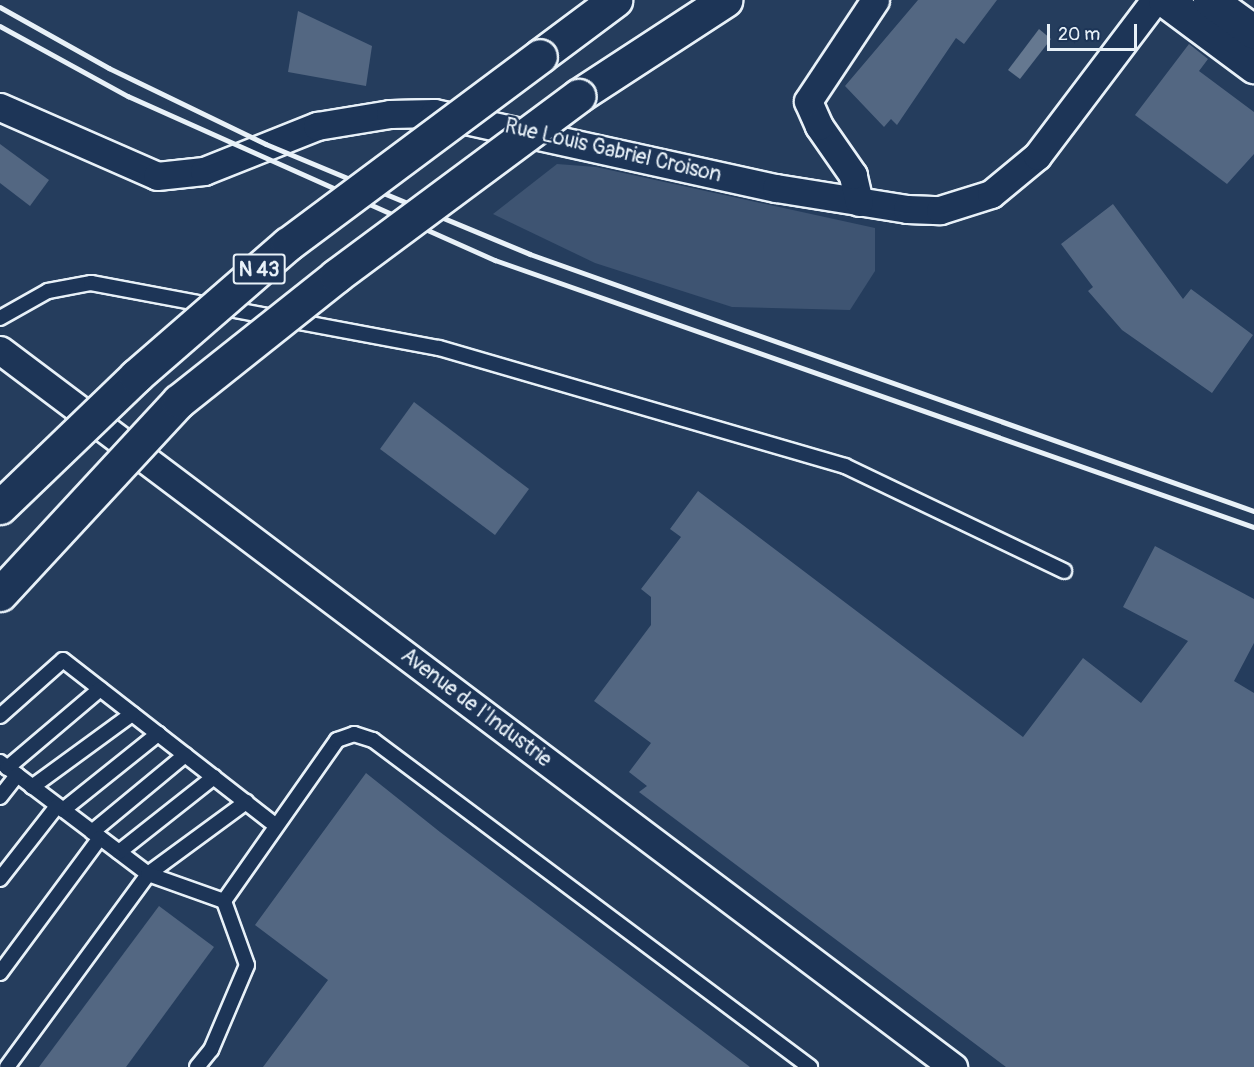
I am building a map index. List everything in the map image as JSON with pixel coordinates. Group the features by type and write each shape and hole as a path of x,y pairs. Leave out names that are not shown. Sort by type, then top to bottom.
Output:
{"main road":[{"name":"N 43","path":"0,507 135,376 288,244 615,0"},
{"name":"N 43","path":"0,594 179,401 336,276 578,96 687,0"},
{"path":"578,96 725,0"},
{"path":"1165,0 1254,66"},
{"path":"1210,0 1254,32"}],"street":[{"path":"859,202 853,175 819,126 808,101 875,0"},
{"name":"Rue Louis Gabriel Croison","path":"0,107 157,176 204,171 317,126 390,114 434,112 776,188 859,202 940,210 991,194 1037,156 1155,0"},
{"name":"Avenue de l'Industrie","path":"0,350 953,1067"}],"lane":[{"path":"0,318 48,291 91,283 439,348 845,466 1064,571"},
{"path":"0,716 63,660 274,824"},
{"path":"0,797 8,768 100,689"},
{"path":"32,787 132,714"},
{"path":"0,879 60,808 158,734"},
{"path":"224,901 274,824 337,740 354,734 373,740 810,1067"},
{"path":"0,973 96,835 185,755"},
{"path":"8,768 148,874 224,901"},
{"path":"119,852 214,777"},
{"path":"7,1067 148,874 246,802"},
{"path":"197,1067 211,1050 247,965 224,901"}],"shaded area":[{"path":"1039,29 1051,39 1020,79 1008,70"},
{"path":"557,164 596,167 875,228 875,271 850,310 732,307 595,263 493,214"}],"building":[{"path":"918,0 997,0 964,44 956,38 897,125 891,119 884,127 845,86"},
{"path":"298,11 372,46 366,86 288,72"},
{"path":"1189,44 1208,59 1199,71 1254,112 1254,154 1227,184 1135,115"},
{"path":"0,144 49,180 30,206 0,183"},
{"path":"1113,204 1183,299 1191,289 1253,335 1212,393 1122,330 1088,291 1093,287 1061,244"},
{"path":"414,402 529,489 495,535 380,449"},
{"path":"698,491 1023,737 1083,658 1141,703 1188,641 1123,607 1155,546 1254,599 1254,643 1234,681 1254,693 1254,1067 1006,1067 639,792 647,786 629,772 651,743 594,701 651,625 651,597 641,589 681,537 670,529"},
{"path":"366,773 440,832 750,1067 263,1067 328,980 255,925"},
{"path":"159,906 214,947 126,1067 39,1067"}],"railway":[{"path":"0,7 109,68 266,144 530,254 1254,511"},
{"path":"0,26 128,96 495,260 1254,527"}]}
